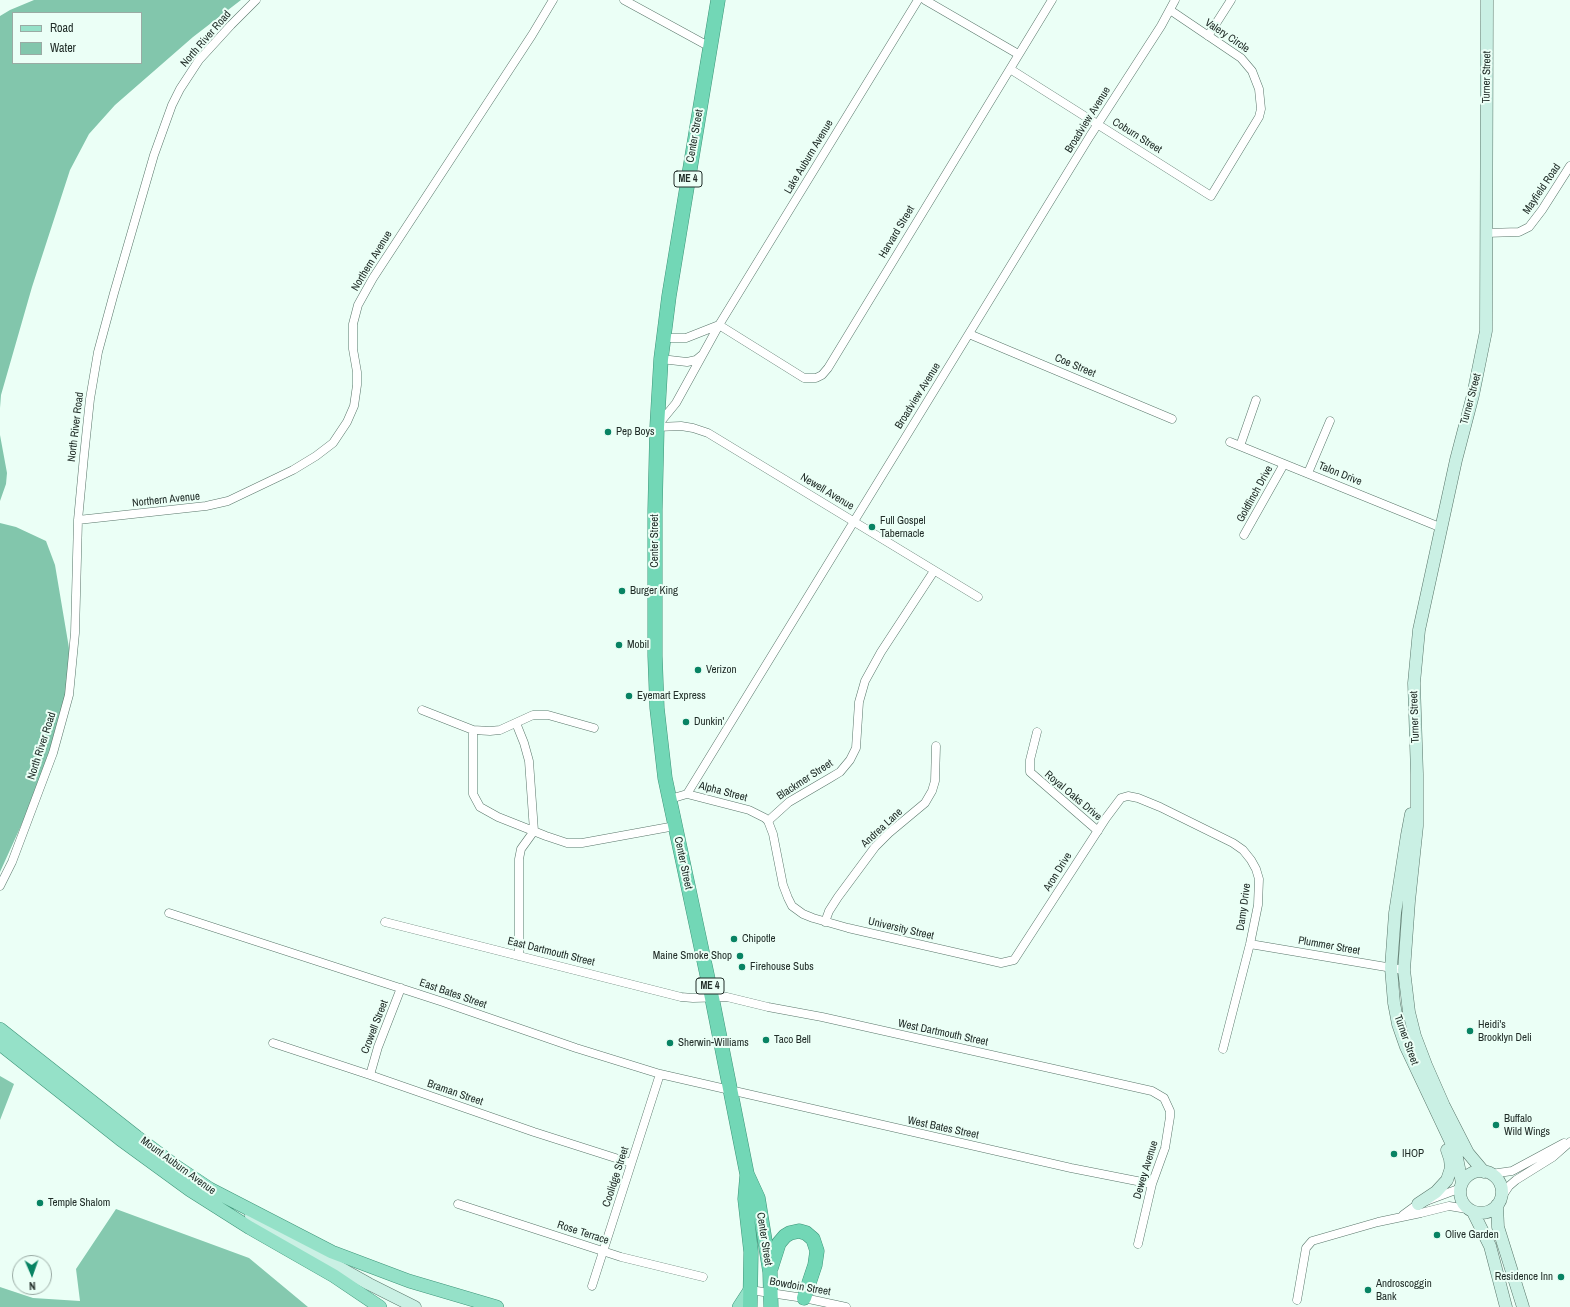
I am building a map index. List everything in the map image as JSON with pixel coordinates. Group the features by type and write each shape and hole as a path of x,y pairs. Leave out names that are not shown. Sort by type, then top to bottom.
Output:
{"highway":[{"name":"Center Street","path":"718,0 682,212 661,359 657,427 655,510 655,670 664,778 676,826 747,1174 758,1198 770,1272 771,1300"},
{"name":"Center Street","path":"747,1174 745,1199 751,1252 750,1307"},
{"path":"770,1272 779,1243 785,1236 799,1231 806,1233 813,1239 817,1251 815,1266 804,1298"}],"main road":[{"name":"Turner Street","path":"1487,0 1486,331 1473,395 1456,460 1424,604 1416,657 1414,683 1417,826 1404,970 1409,1012 1415,1036 1426,1065 1444,1106 1468,1153 1488,1173"},
{"name":"Turner Street","path":"1416,794 1406,834 1395,913 1391,968 1393,998 1398,1024 1456,1153 1461,1185"},
{"name":"Mount Auburn Avenue","path":"0,1029 148,1145 210,1189 279,1234 369,1284 415,1307"},
{"name":"Mount Auburn Avenue","path":"0,1044 120,1139 190,1190 250,1228 305,1259 369,1284"},
{"path":"1414,1062 1413,1075 1447,1150 1451,1168 1447,1180 1436,1192 1418,1204"},
{"path":"1506,1307 1490,1246 1470,1210 1462,1202 1460,1192 1461,1185 1467,1176 1475,1172 1488,1173 1498,1180 1501,1187 1498,1227 1523,1307"},
{"path":"210,1189 332,1252 409,1281 497,1307"},
{"path":"1470,1210 1478,1213 1488,1212 1499,1202"},
{"path":"305,1259 334,1276 380,1307"},
{"path":"739,1307 750,1290"}],"street":[{"name":"North River Road","path":"0,886 12,862 51,760 69,695 75,633 78,520 90,399 98,352 122,264 167,117 180,89 195,65 256,0"},
{"name":"Northern Avenue","path":"78,520 206,506 228,501 287,473 316,456 333,443 347,422 354,406 357,385 353,349 353,324 358,305 373,278 524,48 553,0"},
{"path":"624,0 710,47"},
{"name":"Lake Auburn Avenue","path":"657,427 676,403 719,325 918,0"},
{"path":"925,0 1018,54"},
{"name":"Harvard Street","path":"719,325 804,378 816,378 822,375 828,368 1052,0"},
{"name":"Broadview Avenue","path":"687,794 1175,0"},
{"path":"1208,36 1231,0"},
{"name":"Valery Circle","path":"1170,10 1248,64 1259,89 1261,109 1259,116 1246,140 1211,196"},
{"name":"Coburn Street","path":"1010,69 1211,196"},
{"name":"Mayfield Road","path":"1486,233 1514,232 1525,230 1529,227 1542,210 1570,166"},
{"path":"664,338 686,338 719,325"},
{"name":"Coe Street","path":"969,334 1172,419"},
{"path":"661,359 687,362 696,360 704,354"},
{"path":"1240,446 1256,400"},
{"path":"1308,473 1330,421"},
{"name":"Newell Avenue","path":"657,427 681,426 708,433 978,597"},
{"name":"Talon Drive","path":"1230,442 1442,528"},
{"name":"Goldfinch Drive","path":"1244,535 1284,464"},
{"name":"Blackmer Street","path":"768,821 789,802 840,772 850,760 856,748 859,702 865,681 881,652 934,570"},
{"path":"422,710 473,730 500,730 533,715 548,715 594,728"},
{"path":"516,723 529,761 534,831 521,848 519,859 519,956"},
{"path":"473,730 473,794 480,807 498,817 567,843 582,843 676,826"},
{"name":"Royal Oaks Drive","path":"1037,732 1030,760 1030,772 1098,831"},
{"name":"Andrea Lane","path":"825,922 829,911 838,897 875,847 889,833 925,803 935,781 936,746"},
{"name":"Alpha Street","path":"670,799 687,794 749,810 768,821"},
{"name":"Aron Drive","path":"1011,961 1014,960 1021,950 1112,808 1121,798 1126,797"},
{"name":"Damy Drive","path":"1126,797 1138,798 1194,823 1233,843 1243,850 1251,860 1259,879 1259,892 1250,944 1223,1049"},
{"name":"University Street","path":"768,821 773,834 783,885 791,904 803,914 825,922 995,962 1004,963 1011,961"},
{"name":"East Bates Street","path":"169,913 401,988 576,1048 660,1074 731,1090"},
{"name":"East Dartmouth Street","path":"385,922 681,997 712,998"},
{"name":"Plummer Street","path":"1250,944 1404,970"},
{"name":"Crowell Street","path":"370,1075 378,1047 401,988"},
{"name":"West Dartmouth Street","path":"712,998 727,997 1018,1060 1152,1091 1164,1098 1166,1102"},
{"name":"Braman Street","path":"272,1043 631,1164"},
{"name":"Coolidge Street","path":"592,1286 660,1074"},
{"name":"West Bates Street","path":"731,1090 1071,1168 1152,1184"},
{"name":"Dewey Avenue","path":"1138,1244 1152,1184 1167,1137 1170,1117 1166,1102"},
{"path":"1488,1173 1512,1171 1570,1141"},
{"path":"1499,1202 1508,1186 1553,1157 1570,1141"},
{"path":"1401,1217 1418,1204 1461,1185"},
{"name":"Rose Terrace","path":"458,1204 621,1257 702,1277"},
{"path":"1297,1300 1306,1248 1312,1241 1401,1217 1449,1206 1470,1210"},
{"name":"Bowdoin Street","path":"750,1290 771,1300 804,1298 846,1307"}],"shaded area":[{"path":"0,1076 14,1084 0,1120"},
{"path":"116,1209 249,1258 308,1307 0,1307 0,1287 12,1291 12,1295 80,1301 76,1269"}],"water":[{"path":"34,0 241,0 193,37 115,105 89,134 70,170 32,287 1,395 0,408 0,16"},
{"path":"0,435 7,473 6,484 0,501"},
{"path":"0,523 16,527 46,541 55,565 70,654 71,677 44,775 0,872"}],"place":[{"name":"Pep Boys","path":"608,432"},
{"name":"Full Gospel Tabernacle","path":"872,527"},
{"name":"Burger King","path":"622,591"},
{"name":"Mobil","path":"619,645"},
{"name":"Verizon","path":"698,670"},
{"name":"Eyemart Express","path":"629,696"},
{"name":"Dunkin'","path":"686,722"},
{"name":"Chipotle","path":"734,939"},
{"name":"Maine Smoke Shop","path":"740,956"},
{"name":"Firehouse Subs","path":"742,967"},
{"name":"Heidi's Brooklyn Deli","path":"1470,1031"},
{"name":"Taco Bell","path":"766,1040"},
{"name":"Sherwin-Williams","path":"670,1043"},
{"name":"Buffalo Wild Wings","path":"1496,1125"},
{"name":"IHOP","path":"1394,1154"},
{"name":"Temple Shalom","path":"40,1203"},
{"name":"Olive Garden","path":"1437,1235"},
{"name":"Residence Inn","path":"1561,1277"},
{"name":"Androscoggin Bank","path":"1368,1290"}]}
